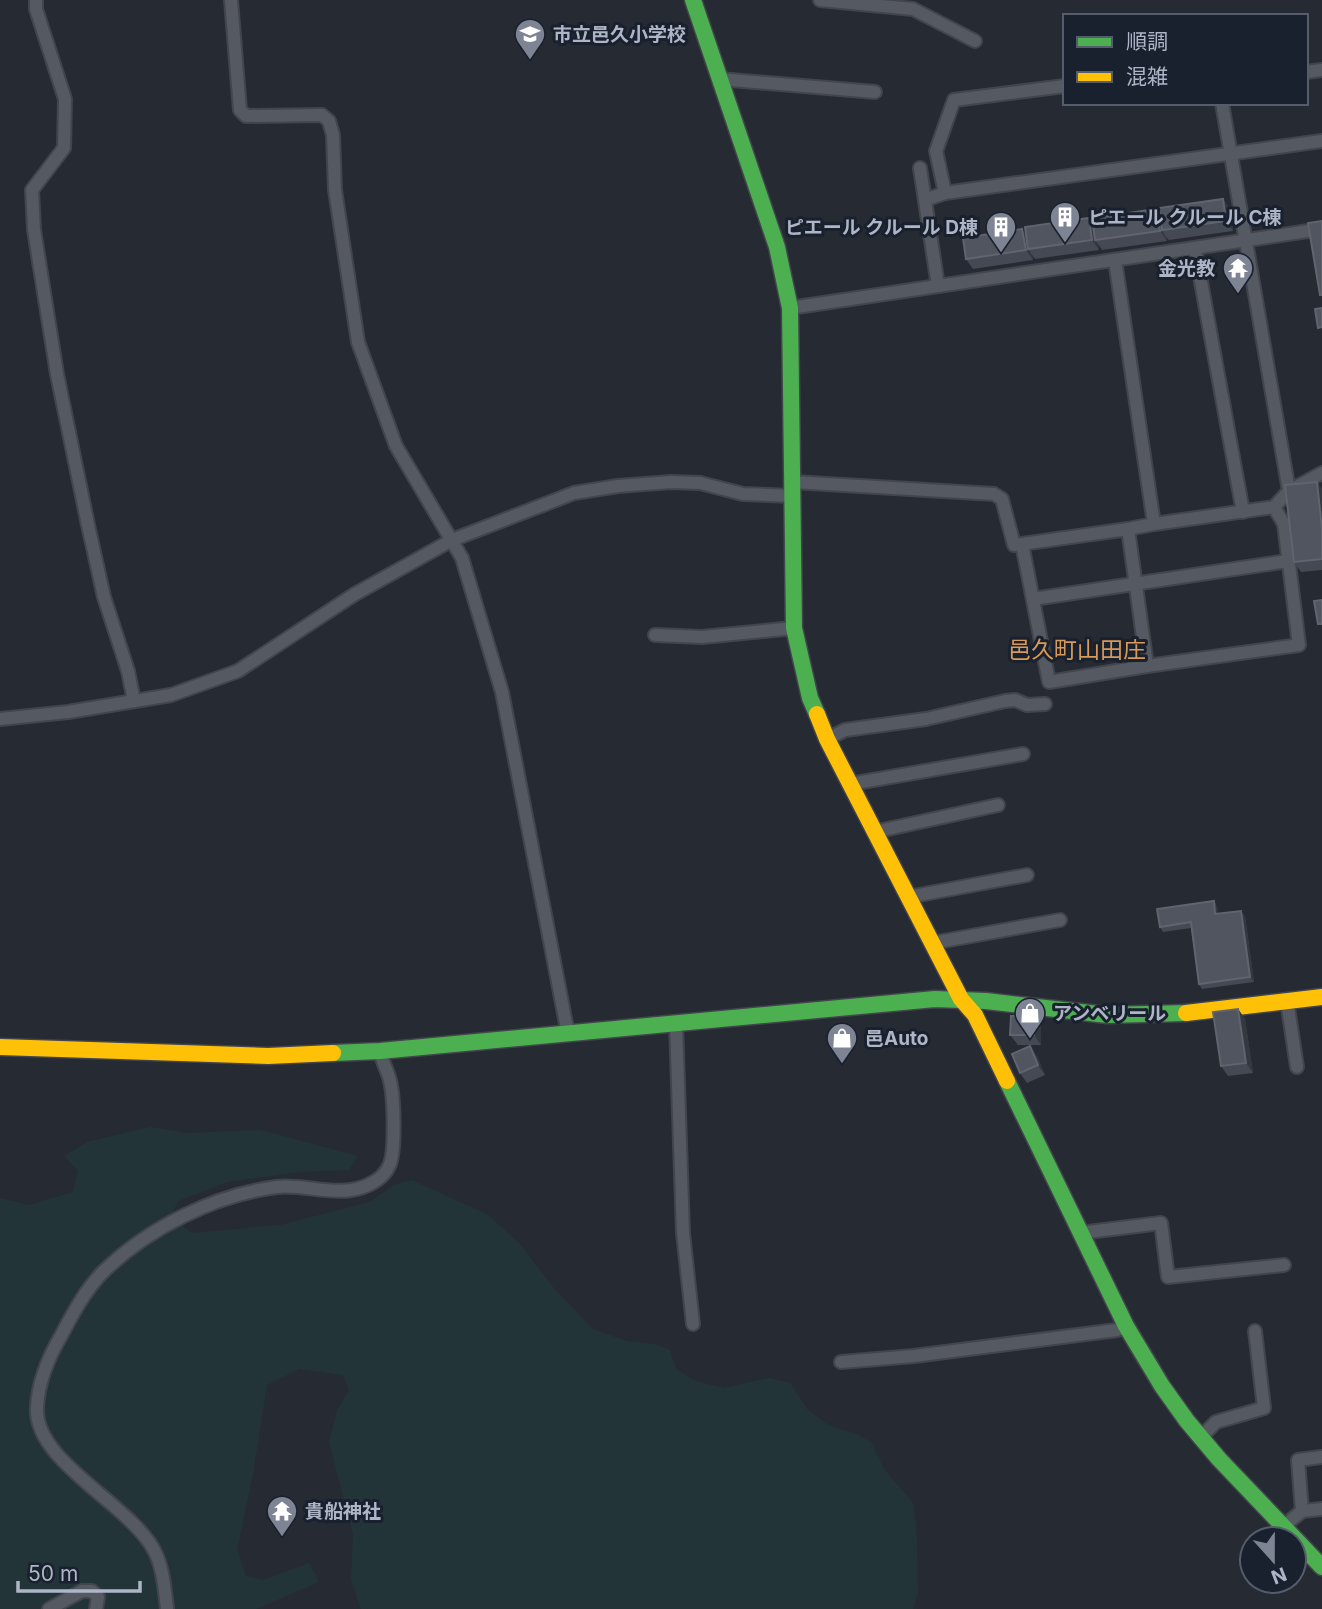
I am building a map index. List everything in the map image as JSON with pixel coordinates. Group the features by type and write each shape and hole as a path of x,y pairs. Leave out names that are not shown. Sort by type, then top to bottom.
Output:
{"street":[{"path":"36,0 36,9 65,99 64,148 32,190 34,230 57,374 88,525 104,597 128,671 134,701"},
{"path":"231,0 240,110 246,116 322,115 329,121 333,135 335,190 358,342 396,446 462,558 502,692 568,1034"},
{"path":"693,0 777,247 790,308 794,628 810,698 850,785 961,999 975,1015 1126,1326 1154,1375 1186,1420 1283,1525"},
{"path":"820,0 914,9 975,41"},
{"path":"719,79 875,92"},
{"path":"945,193 936,150 954,100 1063,86"},
{"path":"1222,105 1289,491"},
{"path":"925,200 945,193 1322,141"},
{"path":"920,168 938,286"},
{"path":"790,308 1322,229"},
{"path":"1195,248 1243,512"},
{"path":"1115,260 1154,524"},
{"path":"0,719 171,695 238,671 355,594 452,540 574,494 618,486 671,482 700,483 743,494 793,489 994,494 1002,499 1014,545 1274,507 1289,491 1322,473"},
{"path":"1022,544 1049,682 1299,645 1284,524 1274,507"},
{"path":"1128,529 1147,666"},
{"path":"1033,599 1288,561"},
{"path":"655,635 702,636 794,628"},
{"path":"827,739 845,730 926,719 1005,701 1015,700 1027,705 1045,704"},
{"path":"850,785 1023,754"},
{"path":"874,832 998,805"},
{"path":"908,897 1027,875"},
{"path":"932,943 1060,920"},
{"path":"0,1047 268,1056 380,1051 935,999 961,999 1107,1015 1193,1013 1322,997"},
{"path":"1287,1001 1297,1067"},
{"path":"676,1024 683,1233 694,1324"},
{"path":"167,1609 156,1553 131,1522 52,1451 40,1429 36,1411 40,1383 75,1309 102,1273 146,1238 229,1198 278,1187 350,1191 377,1181 390,1165 393,1128 390,1081 380,1051"},
{"path":"1080,1233 1161,1223 1168,1277 1284,1265"},
{"path":"841,1362 914,1356 1117,1330 1126,1326"},
{"path":"1201,1437 1216,1422 1264,1408 1255,1331"},
{"path":"1302,1511 1298,1460 1322,1457"},
{"path":"1285,1525 1302,1511 1322,1509"},
{"path":"1308,1552 1322,1567"},
{"path":"49,1609 82,1591 92,1591 97,1597 96,1609"}],"shaded area":[{"path":"150,1127 186,1133 260,1130 358,1156 349,1170 299,1172 227,1182 178,1201 171,1217 192,1233 280,1225 370,1202 394,1185 412,1180 488,1215 520,1244 553,1287 593,1329 627,1341 655,1344 670,1350 676,1369 695,1381 724,1388 769,1378 790,1383 807,1409 828,1425 871,1442 884,1469 913,1503 917,1537 918,1593 913,1609 361,1609 351,1580 353,1534 329,1442 337,1411 349,1390 343,1375 299,1369 267,1385 253,1474 237,1550 246,1576 263,1580 309,1563 319,1582 256,1609 0,1609 0,1198 29,1205 73,1192 78,1170 64,1156 87,1142"}],"building":[{"path":"1223,199 1226,221 1162,230 1159,208"},
{"path":"1157,209 1160,231 1095,240 1092,218"},
{"path":"1089,218 1092,240 1028,249 1025,227"},
{"path":"1322,221 1322,295 1320,295 1308,223"},
{"path":"1022,229 1026,250 966,259 963,238"},
{"path":"1322,308 1322,327 1318,328 1315,309"},
{"path":"1317,482 1322,559 1294,562 1285,485"},
{"path":"1322,600 1322,624 1318,624 1314,601"},
{"path":"1214,901 1215,914 1241,911 1250,977 1199,984 1191,922 1160,927 1157,909"},
{"path":"1238,1009 1246,1063 1221,1066 1213,1012"},
{"path":"1011,1016 1034,1016 1034,1035 1010,1035"},
{"path":"1030,1046 1038,1065 1020,1073 1012,1054"}],"traffic: fast":[{"path":"693,0 777,247 790,308 794,628 810,698 817,714"},
{"path":"333,1053 380,1051 935,999 986,1001 1107,1015 1186,1013"},
{"path":"1007,1081 1126,1326 1162,1386 1219,1459 1322,1567"}],"traffic: slow":[{"path":"817,714 827,739 961,999 975,1015 1007,1081"},
{"path":"1186,1013 1322,997"},
{"path":"0,1047 268,1056 333,1053"}],"place":[{"name":"市立邑久小学校","path":"530,61"},
{"name":"ピエール クルール C棟","path":"1065,244"},
{"name":"ピエール クルール D棟","path":"1001,254"},
{"name":"金光教","path":"1238,295"},
{"name":"アンベリール","path":"1030,1040"},
{"name":"邑Auto","path":"842,1065"},
{"name":"貴船神社","path":"282,1538"}],"district":[{"name":"邑久町山田庄","path":"1077,650"}]}
